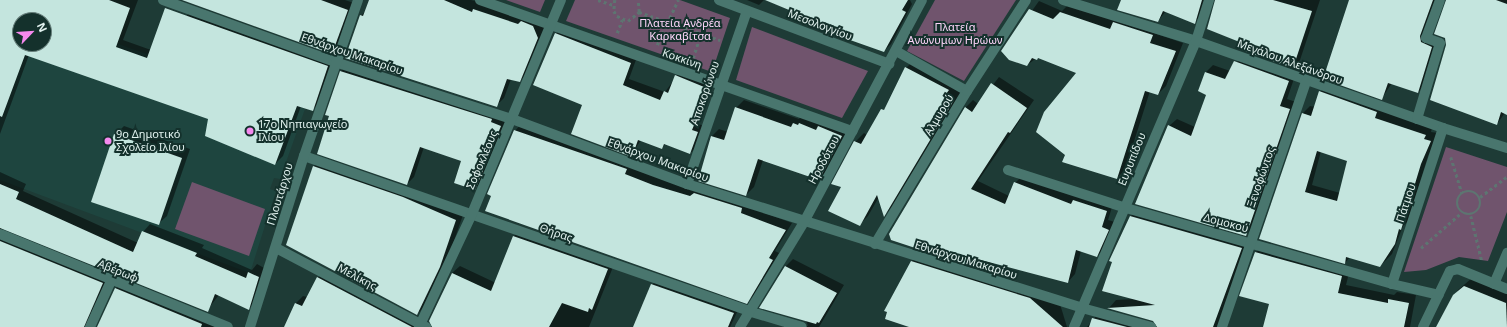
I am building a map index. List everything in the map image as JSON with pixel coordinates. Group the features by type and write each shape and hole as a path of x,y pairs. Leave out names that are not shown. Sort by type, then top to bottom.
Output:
{"street":[{"name":"Εθνάρχου Μακαρίου","path":"163,0 335,62 512,119 687,184 804,222 1082,308 1151,327"},
{"name":"Πλουτάρχου","path":"250,327 335,62 358,0"},
{"name":"Κοκκίνη","path":"480,0 853,131"},
{"name":"Σοφοκλέους","path":"422,326 471,216 561,0"},
{"name":"Μεσολογγίου","path":"719,0 890,64"},
{"name":"Ηροδότου","path":"740,327 748,311 804,222 890,64 922,0"},
{"name":"Αλμυρού","path":"876,244 967,90 1026,0"},
{"name":"Μεγάλου Αλεξάνδρου","path":"1063,0 1196,41 1448,130 1507,148"},
{"name":"Ευρυπίδου","path":"1074,327 1126,208 1139,171 1196,41 1209,0"},
{"path":"1417,119 1440,43 1426,38 1440,0"},
{"name":"Αποκορώνου","path":"687,184 747,11"},
{"path":"896,51 967,90"},
{"name":"Ξενοφώντος","path":"1222,327 1306,81"},
{"name":"Πάτμου","path":"1392,284 1448,130"},
{"name":"Θήρας","path":"304,156 471,216 748,311 802,327"},
{"name":"Δομοκού","path":"1008,170 1126,208 1392,284 1439,295"},
{"name":"Αβέρωφ","path":"0,234 111,281 228,327"},
{"name":"Μελίκης","path":"276,248 422,326"},
{"path":"1490,282 1507,253"},
{"path":"1423,327 1450,271 1458,269 1507,289"},
{"path":"90,327 111,281"}],"path":[{"path":"598,0 613,5"},
{"path":"615,0 613,5 617,16 622,20 633,19 639,12 638,0"},
{"path":"650,60 678,0"},
{"path":"639,12 667,23 734,45"},
{"path":"688,73 701,34"},
{"path":"1448,130 1449,151 1462,193"},
{"path":"1480,197 1507,177"},
{"path":"1473,191 1480,197 1480,210 1471,216 1461,213 1456,202 1462,193 1473,191"},
{"path":"1399,262 1410,258 1461,213"},
{"path":"1471,216 1490,282"}],"shaded area":[{"name":"9ο Δημοτικό Σχολείο Ιλίου","path":"0,3 26,12 12,12 12,52 52,52 52,21 305,109 280,179 274,178 270,189 276,191 250,273 0,180"}],"green space":[{"path":"506,0 545,0 540,12"},
{"name":"Πλατεία Ανδρέα Καρκαβίτσα","path":"575,0 680,0 730,18 712,72 566,21"},
{"name":"Πλατεία Ανώνυμων Ηρώων","path":"935,0 1016,0 964,81 907,51"},
{"path":"752,27 868,71 842,118 736,80"},
{"path":"1446,147 1507,167 1507,212 1488,261 1459,257 1426,270 1404,272"},
{"path":"192,182 265,209 249,256 175,229"}],"building":[{"path":"0,0 109,0 130,8 116,47 147,58 165,8 328,66 313,111 297,106 275,165 205,136 208,119 25,55 2,117 0,116"},
{"path":"182,0 321,0 348,10 332,54"},
{"path":"369,0 444,0 472,12 473,9 518,24 521,21 533,26 538,38 520,82 507,79 497,107 345,58 360,15 363,16"},
{"path":"765,0 908,0 902,10 906,12 884,52 802,23 801,15"},
{"path":"1121,0 1202,0 1195,24 1163,11 1158,22 1117,10"},
{"path":"1215,0 1273,0 1312,11 1293,68 1239,49 1242,43 1207,29"},
{"path":"1349,0 1433,0 1420,36 1421,42 1432,47 1418,93 1388,83 1382,100 1323,79"},
{"path":"1446,0 1496,0 1507,4 1507,115 1501,112 1497,125 1430,100 1446,45 1445,38 1434,34"},
{"path":"1029,9 1053,19 1060,12 1110,29 1113,22 1153,35 1150,43 1176,51 1158,95 1145,91 1117,179 1062,162 1065,155 1036,132 1044,112 1076,73 1038,58 1037,60 1032,58 1027,66 1009,60 1001,51"},
{"path":"555,33 631,63 623,85 660,100 664,91 668,93 675,75 709,89 692,130 698,132 690,154 664,144 662,149 638,140 632,157 571,134 582,105 533,85"},
{"path":"1234,61 1289,81 1280,106 1290,109 1246,236 1135,204 1168,125 1191,136 1206,95 1198,91 1205,72 1225,79"},
{"path":"905,67 949,90 946,94 954,100 884,217 877,195 860,226 828,211 841,187 831,184 854,141 861,144 881,109 884,110"},
{"path":"340,71 492,119 491,122 501,126 475,190 454,183 461,161 420,147 407,185 317,154 329,116 325,115"},
{"path":"991,83 1027,108 1010,133 1008,132 971,189 1005,204 1014,182 1071,204 1073,200 1107,211 1102,227 1109,230 1097,257 1076,250 1068,283 962,255 988,272 891,240 889,234 965,107 972,112"},
{"path":"1319,91 1377,112 1375,118 1426,135 1424,139 1431,141 1421,164 1401,230 1399,229 1395,244 1380,267 1346,257 1345,264 1259,239 1302,113 1311,116","holes":["1317,151 1347,161 1337,201 1305,192"]},
{"path":"735,107 791,127 793,123 798,125 799,123 816,130 818,126 842,136 819,180 758,159 746,196 698,181 711,136 724,140"},
{"path":"514,130 627,169 625,174 653,185 690,196 694,193 742,208 741,213 786,230 769,258 773,260 747,304 485,211 491,196 487,194"},
{"path":"114,134 182,158 159,225 91,202"},
{"path":"313,166 403,197 456,220 440,267 417,315 286,245"},
{"path":"0,184 19,192 16,199 133,252 142,231 197,253 195,256 246,278 248,272 259,277 249,310 215,294 208,312 0,228"},
{"path":"1130,216 1242,248 1213,327 1157,327 1153,321 1107,308 1155,305 1102,291 1112,262 1109,261"},
{"path":"513,236 608,269 592,310 589,308 588,312 562,303 549,327 432,327 429,321 452,273 491,291"},
{"path":"0,241 103,283 84,327 0,327"},
{"path":"1255,252 1342,276 1338,293 1388,303 1388,299 1409,303 1404,327 1263,327 1269,304 1239,296"},
{"path":"911,261 1030,298 1063,327 909,327 885,319 887,312 884,311"},
{"path":"785,266 837,293 819,323 817,322 816,324 759,308"},
{"path":"317,277 412,327 284,327 295,303 302,306"},
{"path":"651,284 734,313 728,327 633,327"},
{"path":"1464,286 1506,303 1507,327 1436,327 1453,295"},
{"path":"115,288 202,324 201,327 97,327"},
{"path":"1092,318 1127,327 1089,327"}],"place":[{"name":"17ο Νηπιαγωγείο Ιλίου","path":"250,131"},
{"name":"9ο Δημοτικό Σχολείο Ιλίου","path":"108,141"}]}
